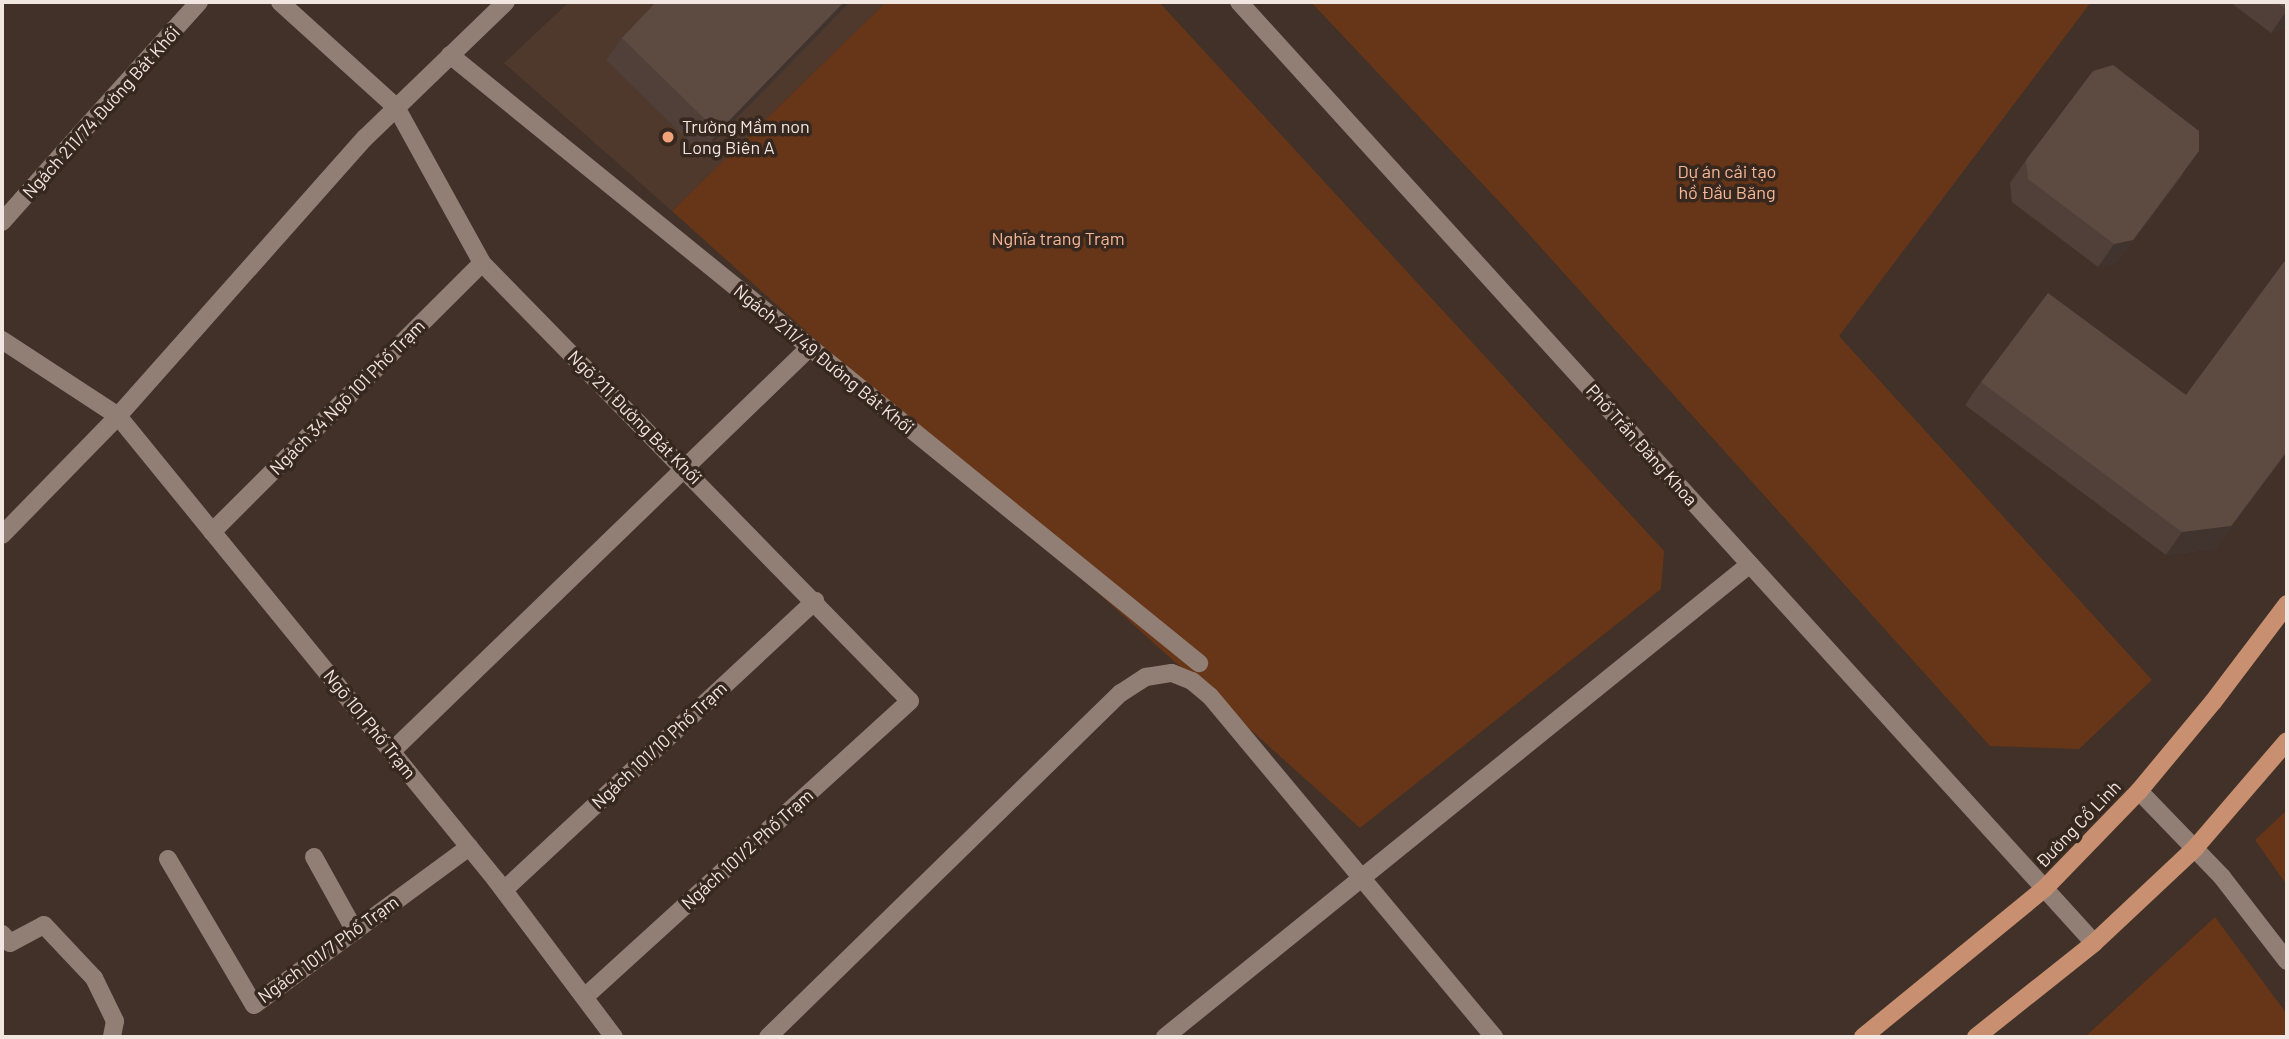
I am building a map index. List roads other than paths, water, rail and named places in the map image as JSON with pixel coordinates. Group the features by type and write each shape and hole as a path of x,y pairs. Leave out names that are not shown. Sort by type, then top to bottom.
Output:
{"main road":[{"name":"Đường Cổ Linh","path":"1863,1037 2045,888 2138,791 2213,702 2287,604"},
{"path":"1976,1037 2094,943 2195,848 2287,741"}],"street":[{"name":"Ngách 211/74 Đường Bát Khối","path":"2,222 199,2"},
{"name":"Ngõ 211 Đường Bát Khối","path":"281,2 396,107 482,263 910,701"},
{"path":"2,535 118,416 396,107 506,2"},
{"name":"Phố Trần Đăng Khoa","path":"1239,2 2094,943"},
{"name":"Ngách 211/49 Đường Bát Khối","path":"450,55 1199,663"},
{"name":"Ngách 34 Ngõ 101 Phố Trạm","path":"212,532 482,263"},
{"name":"Ngõ 101 Phố Trạm","path":"2,340 118,416 504,890 614,1037"},
{"path":"392,751 687,470 810,347"},
{"path":"1165,1037 1750,564"},
{"name":"Ngách 101/10 Phố Trạm","path":"504,890 815,601"},
{"path":"768,1037 1121,693 1146,677 1172,673 1192,681 1210,696 1494,1037"},
{"name":"Ngách 101/2 Phố Trạm","path":"585,998 910,701"},
{"path":"2138,791 2222,877 2287,961"},
{"name":"Ngách 101/7 Phố Trạm","path":"168,859 254,1005 469,847"},
{"path":"314,856 355,931"},
{"path":"4,942 44,925 94,978 115,1021 112,1037"}],"place":[{"name":"Trường Mầm non Long Biên A","path":"668,137"}],"park label":[{"name":"Dự án cải tạo hồ Đầu Băng","path":"1727,182"},
{"name":"Nghĩa trang Trạm","path":"1058,238"}]}
